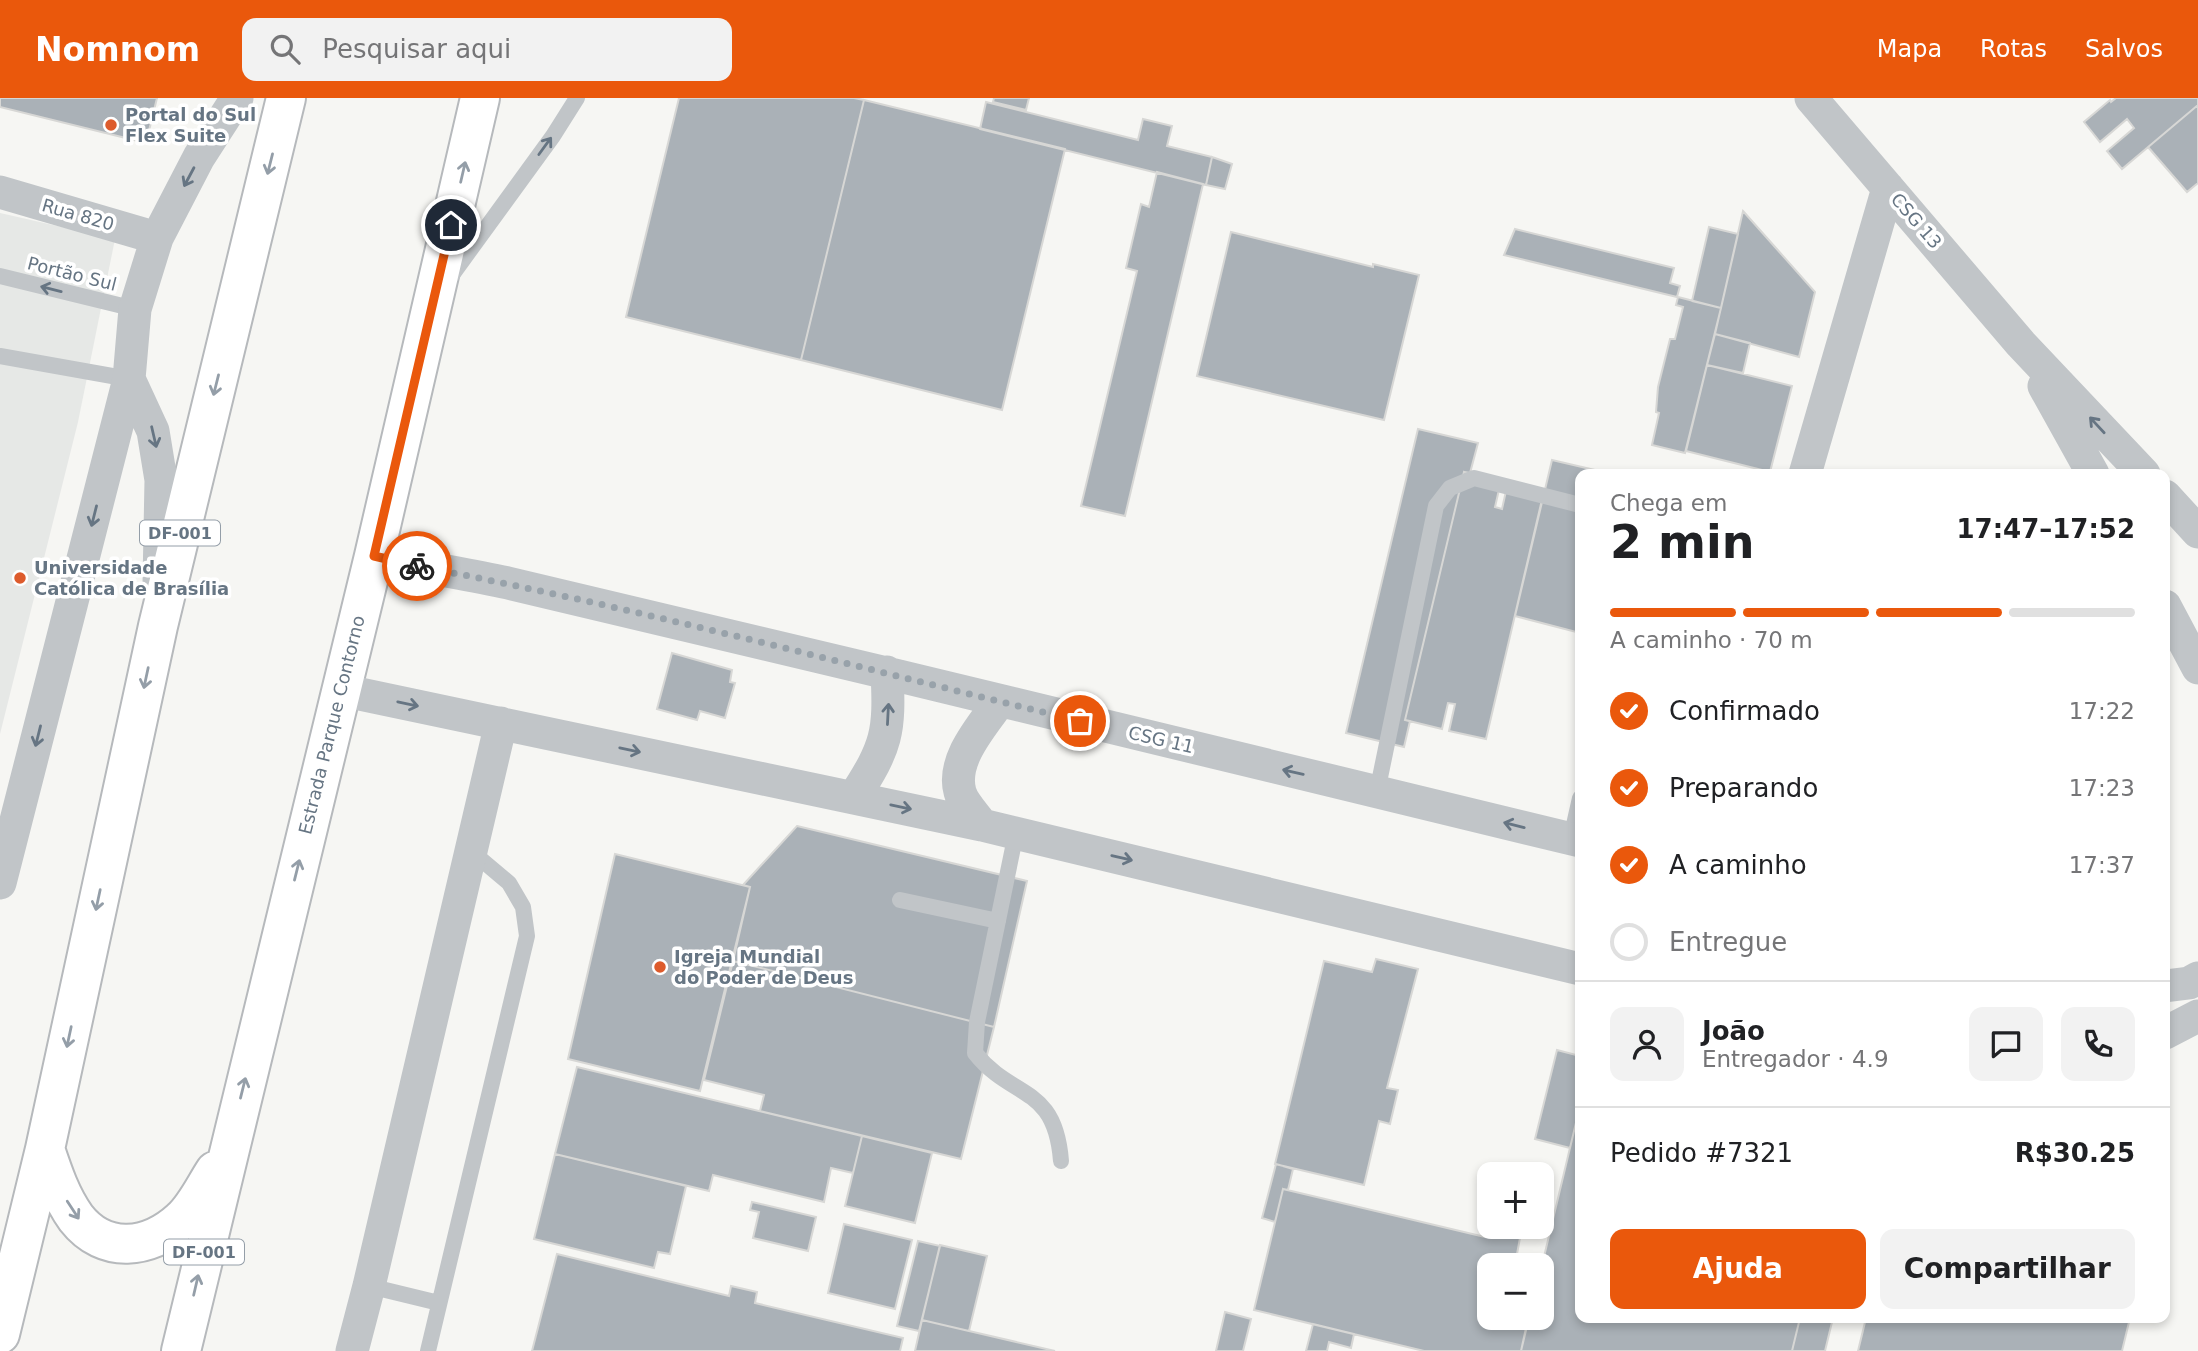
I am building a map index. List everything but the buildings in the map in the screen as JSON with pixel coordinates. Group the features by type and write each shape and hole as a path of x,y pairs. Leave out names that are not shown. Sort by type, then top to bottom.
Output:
{"highway":[{"name":"DF-001","path":"0,1334 45,1149 158,626 286,98"},
{"name":"Estrada Parque Contorno","path":"181,1351 374,556 480,98"},
{"path":"45,1149 59,1188 77,1219 100,1239 124,1245 149,1241 182,1219 227,1154"}],"street":[{"path":"0,883 129,379 135,309 157,238 199,157 237,98"},
{"name":"CSG 13","path":"1811,98 2021,344"},
{"path":"1806,469 1888,188"},
{"name":"Rua 820","path":"0,192 157,238"},
{"path":"2021,344 2090,469"},
{"path":"2021,344 2139,469"},
{"path":"129,379 153,431 161,480 158,626"},
{"path":"2170,501 2198,532"},
{"name":"CSG 11","path":"374,556 502,582 887,672 999,702 1575,840"},
{"path":"2170,615 2198,668"},
{"path":"854,797 874,765 885,740 889,715 887,672"},
{"path":"341,690 982,824 1575,968"},
{"path":"982,824 961,795 958,776 965,754 999,702"},
{"path":"352,1351 501,723"},
{"path":"2170,985 2189,983 2198,978"},
{"path":"2170,1030 2198,1016"}],"lane":[{"path":"433,301 553,136 577,98"},
{"name":"Portão Sul","path":"0,276 135,309"},
{"path":"0,356 129,379"},
{"path":"1377,792 1436,506 1450,488 1474,478 1575,504"},
{"path":"1016,833 976,1022 975,1053 987,1069 1017,1086 1043,1106 1059,1137 1060,1161"},
{"path":"428,1351 527,936 523,907 509,883 471,851"},
{"path":"900,900 998,921"},
{"path":"369,1286 439,1303"}],"shaded area":[{"name":"Universidade Católica de Brasília","path":"0,213 115,239 78,422 0,734"}],"way so far":[{"path":"417,566 528,588 887,672 1080,721"}],"place":[{"name":"Portal do Sul Flex Suite","path":"111,125"},
{"name":"Universidade Católica de Brasília","path":"20,578"},
{"name":"Igreja Mundial do Poder de Deus","path":"660,967"}],"route":[{"path":"417,566 374,556 451,225"}]}
